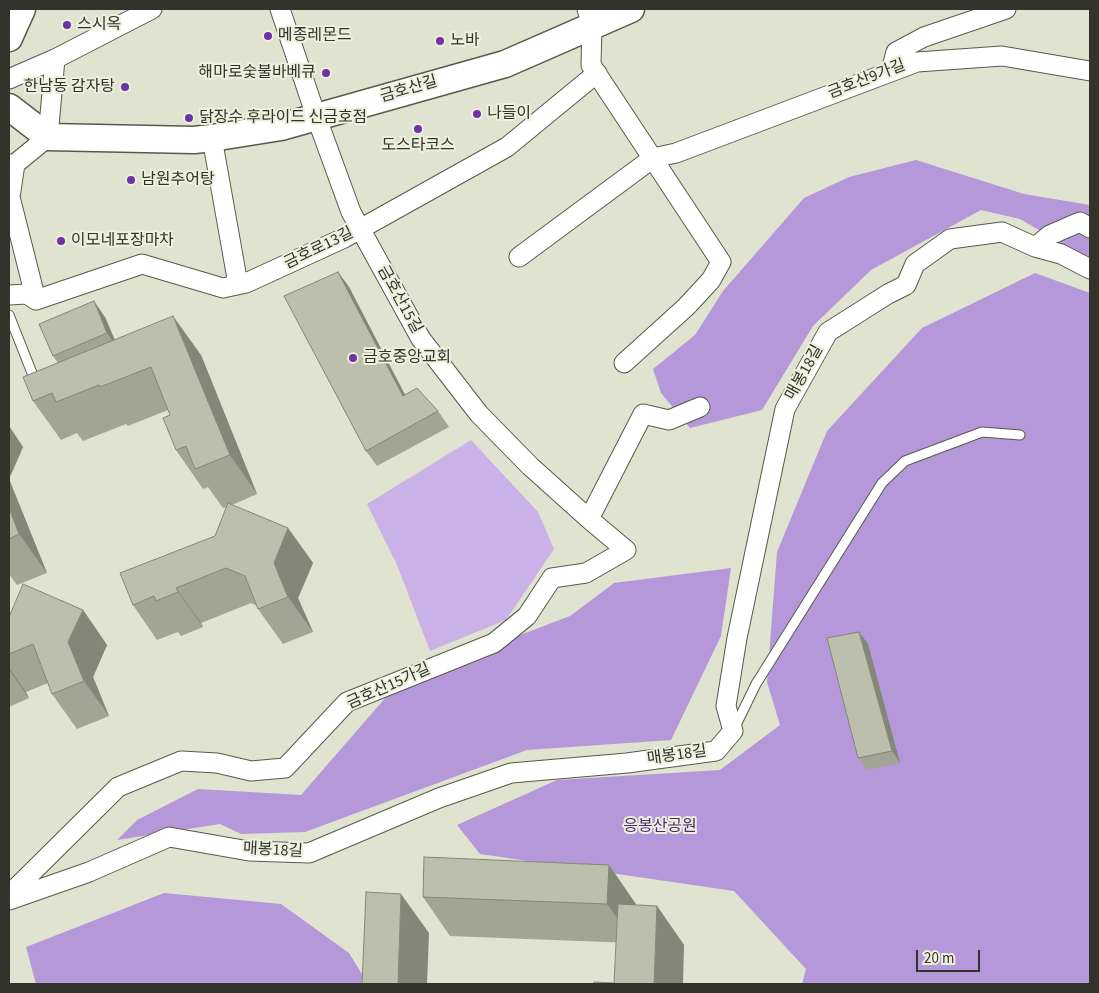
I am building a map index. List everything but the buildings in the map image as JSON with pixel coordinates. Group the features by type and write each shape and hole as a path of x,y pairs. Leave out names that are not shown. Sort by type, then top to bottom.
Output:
{"street":[{"path":"9,38 22,9"},
{"path":"9,80 55,59 152,9"},
{"name":"금호산15길","path":"280,9 351,212 421,339 479,414 530,466 588,519 626,550"},
{"name":"금호산길","path":"48,138 194,140 280,127 505,64 590,17 631,9"},
{"path":"891,71 896,52 924,38 1006,9"},
{"path":"590,17 591,65 721,262 711,280 686,307 624,363"},
{"name":"금호산9가길","path":"519,258 653,158 676,153 917,62 1002,56 1090,71"},
{"path":"36,300 10,197 12,164 48,138 55,59"},
{"name":"금호로13길","path":"36,300 142,264 223,288 246,283 344,238 507,147 596,73"},
{"path":"9,107 48,138"},
{"path":"212,138 238,284"},
{"path":"1035,248 1050,235 1080,222 1090,228"},
{"name":"매봉18길","path":"9,900 89,872 169,837 249,851 309,854 439,798 511,773 627,763 716,751 733,731 726,706 737,638 785,409 828,332 888,294 906,285 914,264 950,239 1002,232 1035,248 1061,254 1090,269"},
{"path":"9,295 27,294 36,300"},
{"path":"588,519 642,414 669,420 700,407"},
{"name":"금호산15가길","path":"9,895 118,787 181,761 217,763 251,771 285,768 347,702 494,643 527,616 552,578 586,573 626,550"}],"lane":[{"path":"9,315 38,388"},
{"path":"733,731 756,684 882,483 905,461 982,432 1020,435"}],"shaded area":[{"path":"471,440 538,512 554,549 506,620 430,651 397,565 367,504"}],"green space":[{"path":"916,160 1024,194 1090,205 1090,260 1020,219 981,210 871,270 813,326 762,410 690,428 661,393 653,369 695,335 723,291 804,198 849,177"},
{"name":"응봉산공원","path":"1035,273 1090,293 1090,984 802,984 806,969 734,891 480,854 457,825 557,780 720,770 780,725 767,682 777,552 827,431 922,328"},
{"path":"731,568 721,636 671,740 527,750 305,832 241,834 220,824 117,840 137,820 198,789 301,795 400,681 570,616 614,583"},
{"path":"164,893 281,904 349,953 368,984 36,984 26,947"}],"place":[{"name":"스시옥","path":"67,25"},
{"name":"메종레몬드","path":"268,36"},
{"name":"노바","path":"440,41"},
{"name":"해마로숯불바베큐","path":"326,73"},
{"name":"한남동 감자탕","path":"125,87"},
{"name":"나들이","path":"477,114"},
{"name":"닭장수 후라이드 신금호점","path":"189,118"},
{"name":"도스타코스","path":"418,129"},
{"name":"남원추어탕","path":"131,180"},
{"name":"이모네포장마차","path":"61,241"},
{"name":"금호중앙교회","path":"353,358"}]}
